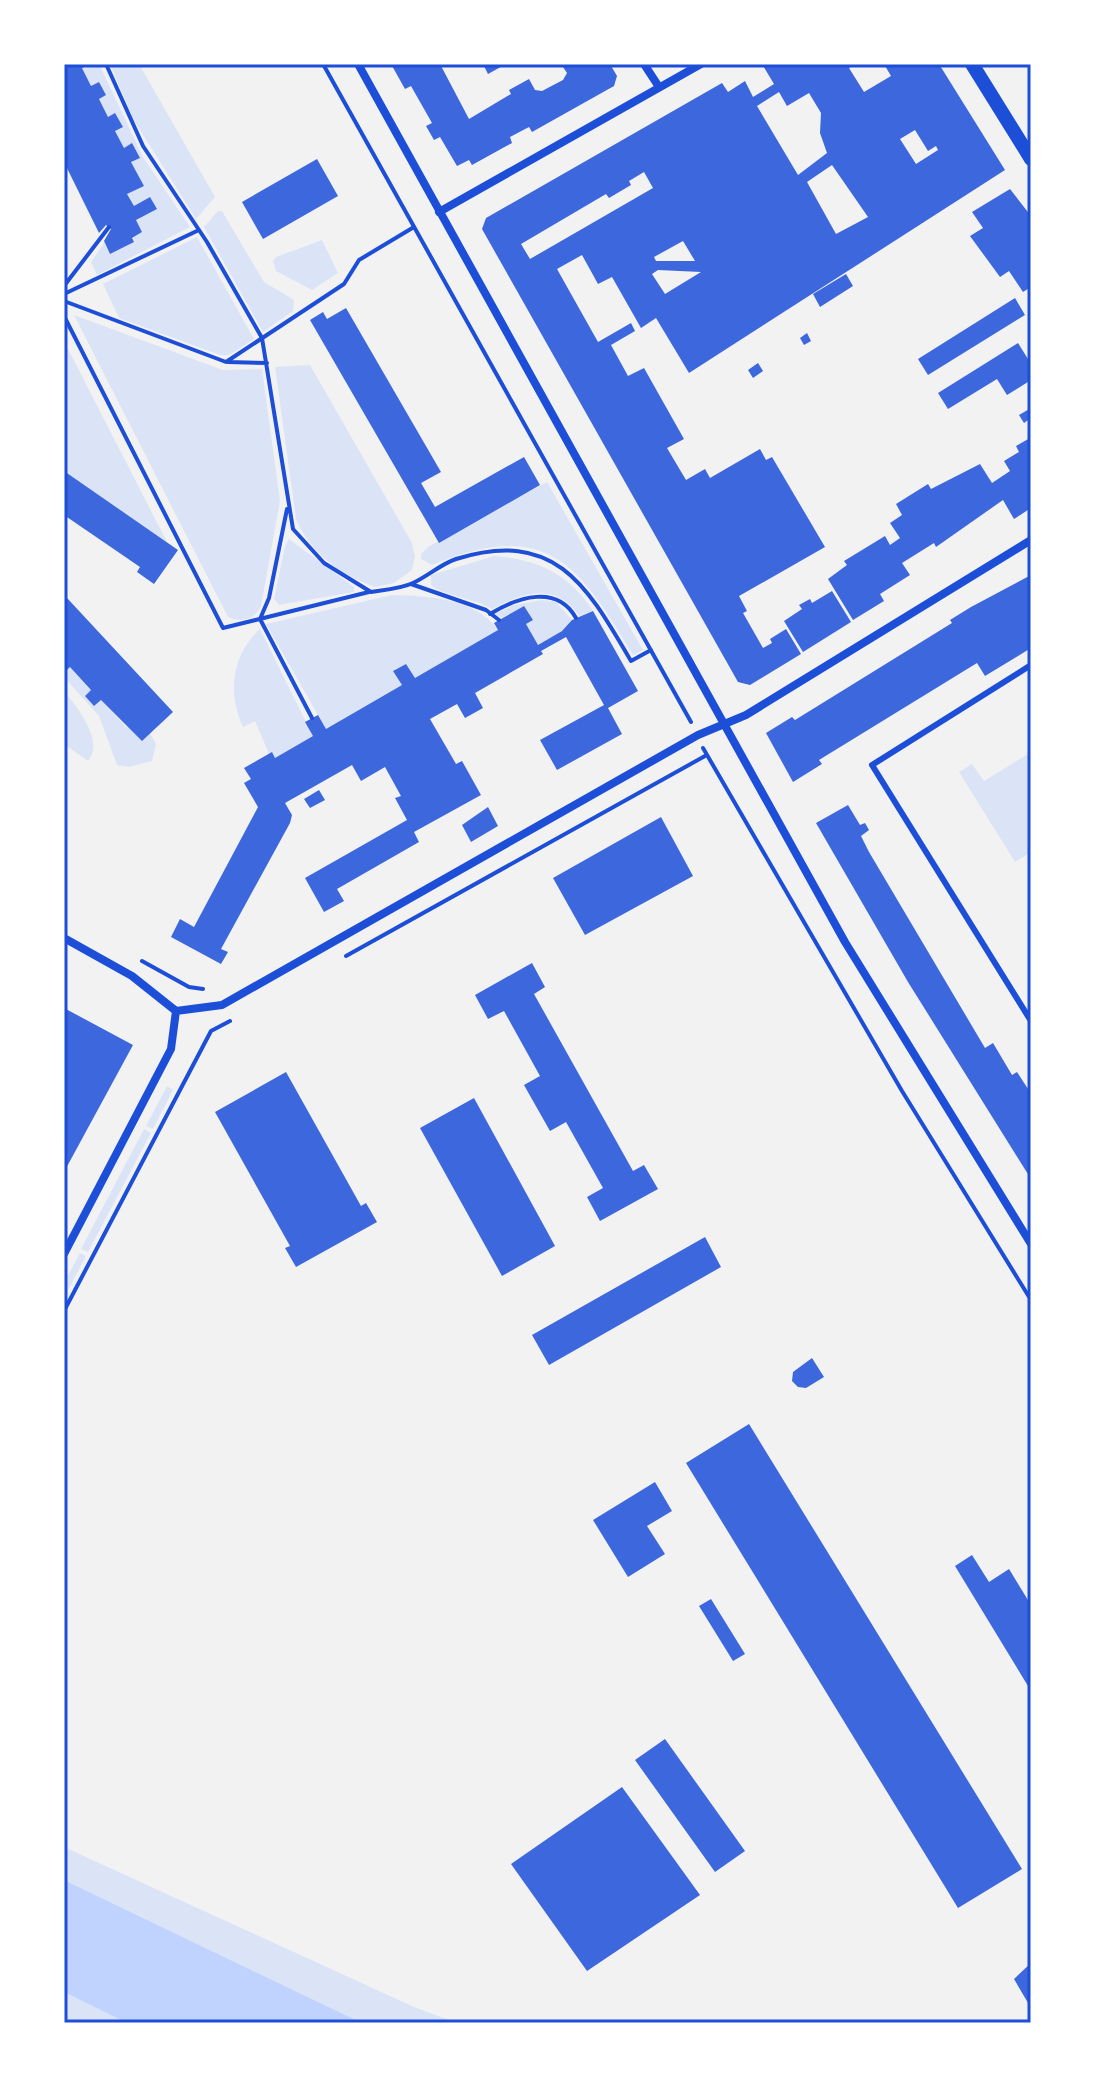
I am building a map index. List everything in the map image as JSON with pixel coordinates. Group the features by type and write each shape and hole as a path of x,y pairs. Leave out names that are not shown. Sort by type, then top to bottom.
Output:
{"street":[{"path":"358,64 845,942 1031,1244"},
{"path":"644,64 659,87"},
{"path":"439,212 701,64"},
{"path":"972,64 1031,159"},
{"path":"64,938 132,976 176,1011 222,1005 698,735 753,710 1031,540"},
{"path":"64,1254 171,1049 176,1011"}],"lane":[{"path":"1031,665 872,765 1031,1021"}],"path":[{"path":"106,64 143,146 199,230 262,338 293,529 306,547 371,592"},
{"path":"323,64 698,735 705,755 902,1091 1031,1300"},
{"path":"64,286 109,227"},
{"path":"226,362 344,284 359,260 414,227"},
{"path":"64,294 199,230"},
{"path":"64,301 226,362 268,363"},
{"path":"64,316 223,628 411,584 453,560 500,549 538,555 566,569 594,597 631,661 651,650"},
{"path":"260,619 269,598 287,507"},
{"path":"411,584 499,620"},
{"path":"490,614 506,604 543,596 560,599 576,618"},
{"path":"260,619 312,718"},
{"path":"337,961 705,755"},
{"path":"134,957 189,987 216,991 228,1022"},
{"path":"64,1311 211,1031 242,1014"}],"shaded area":[{"path":"99,64 143,157 190,227 97,275 91,262 104,243 110,254 142,232 136,220 156,209 150,197 134,206 127,194 144,186 131,162 139,158 132,144 124,148 115,131 122,126 115,113 108,117 99,99 106,95 99,82 91,86 82,68"},
{"path":"110,64 139,64 215,197 196,219 133,119"},
{"path":"218,211 222,211 264,282 294,300 293,311 263,332 204,227"},
{"path":"197,237 254,339 229,355 220,355 119,318 103,284"},
{"path":"322,240 338,273 312,290 276,271 273,261 276,257"},
{"path":"74,315 223,370 262,369 280,501 261,606 251,617 238,620 228,617"},
{"path":"64,341 167,542 64,471"},
{"path":"310,365 412,543 415,557 412,570 394,583 375,587 339,569 309,542 296,519 275,367"},
{"path":"547,482 643,650 633,655 594,595 575,573 554,558 531,548 503,546 471,552 432,565 421,559 421,554 428,547"},
{"path":"289,539 354,587 354,592 279,605 274,599"},
{"path":"494,556 525,561 551,571 574,587 593,611 579,616 560,598 539,593 516,598 492,609 431,585 431,575"},
{"path":"392,595 435,598 464,605 489,619 498,630 415,678 406,664 394,670 402,685 326,729 266,624"},
{"path":"542,600 556,602 572,620 562,631 538,645 526,624 532,620 524,606 502,618 495,614 514,605"},
{"path":"260,629 313,736 275,758 269,754 255,721 243,727 235,701 238,662 243,650"},
{"path":"70,667 91,690 85,696 94,706 101,700 126,727 150,733 156,744 152,761 129,767 117,765 99,716 64,677"},
{"path":"64,691 82,715 91,734 92,753 88,761 64,744"},
{"path":"1031,752 1031,852 1015,862 959,772 972,764 984,781"},
{"path":"167,1086 173,1090 153,1129 146,1126"},
{"path":"144,1129 151,1133 88,1252 81,1249"},
{"path":"80,1253 86,1256 64,1298 64,1283"},
{"path":"64,1847 414,2007 457,2023 362,2023 64,1880"},
{"path":"64,1992 127,2023 64,2023"}],"water":[{"path":"64,1880 362,2023 127,2023 64,1992"}],"building":[{"path":"64,64 90,64 82,68 91,86 99,82 106,95 99,99 108,117 115,113 123,127 115,131 124,148 132,143 140,158 131,162 144,186 127,194 134,206 150,197 157,209 136,220 142,232 132,238 134,242 110,254 104,241 111,229 106,225 99,233 64,162"},
{"path":"391,64 440,64 469,119 511,94 509,90 529,79 535,90 542,91 563,80 567,73 561,64 610,64 617,76 614,86 532,132 529,127 510,137 512,143 472,165 469,160 457,166 440,137 434,140 426,126 432,123 411,86 405,89"},
{"path":"483,64 506,64 488,74"},
{"path":"762,64 856,64 849,68 864,92 891,76 884,64 939,64 1005,170 689,373 656,318 641,328 612,277 598,284 582,255 557,269 598,342 631,323 635,331 611,345 628,376 644,368 684,439 667,448 686,480 705,469 710,478 760,449 766,460 772,457 825,547 739,596 747,611 743,613 763,648 772,643 770,639 786,629 801,654 750,685 738,682 482,229 486,218 722,83 728,92 745,81 753,97 774,84","holes":["779,92 787,106 809,93 821,113 820,133 827,153 798,175 757,106","915,130 928,151 936,146 938,150 916,164 900,139","832,165 868,217 836,234 807,182","644,172 653,188 530,259 521,244 606,194 609,198 631,185 629,181","683,241 695,261 656,261 654,257","658,270 701,272 665,294 652,274"]},
{"path":"317,159 338,196 263,239 242,202"},
{"path":"1010,189 1031,216 1031,287 1023,292 1009,271 1000,277 970,236 983,228 972,212"},
{"path":"846,274 853,286 820,307 813,294"},
{"path":"1015,298 1025,315 928,375 918,359"},
{"path":"346,308 441,472 421,483 435,507 524,457 540,485 439,543 310,320 323,312 327,319"},
{"path":"807,333 811,341 804,345 800,338"},
{"path":"1018,343 1028,359 1031,357 1031,380 1007,395 997,379 948,409 938,393"},
{"path":"758,363 763,371 753,378 748,370"},
{"path":"1031,408 1031,418 1024,423 1019,415"},
{"path":"1030,438 1031,508 1014,519 1003,500 936,547 934,543 902,563 910,575 880,594 884,601 853,620 828,579 847,565 844,561 885,536 890,545 900,538 890,523 902,515 896,504 928,484 931,489 980,464 992,483 1010,471 1004,461 1019,452 1016,446"},
{"path":"64,471 178,550 154,584 137,572 140,567 64,515"},
{"path":"1031,575 1031,648 985,676 977,663 819,760 822,764 793,782 766,733 792,717 795,720 952,623 950,620 971,607"},
{"path":"832,591 851,622 803,652 784,621 802,609 799,605 810,599 812,603"},
{"path":"67,598 173,712 142,741 101,700 94,706 85,696 91,690 70,667 64,673"},
{"path":"524,606 533,620 526,624 538,645 562,631 572,620 593,611 638,691 608,708 622,734 557,770 540,740 604,705 566,637 541,651 543,654 475,693 483,708 465,718 457,704 430,719 456,764 462,761 481,795 414,832 419,842 337,889 344,901 324,912 305,878 407,820 395,798 401,796 385,767 361,781 352,765 285,803 292,815 290,823 221,949 228,952 221,964 171,937 180,919 194,927 258,807 244,783 251,779 244,768 272,752 275,758 313,736 305,722 318,715 326,729 402,685 393,671 406,664 415,678 498,630 494,623"},
{"path":"319,790 325,800 310,808 304,799"},
{"path":"848,805 860,825 865,823 869,830 861,836 869,852 985,1048 993,1043 1012,1075 1017,1072 1030,1092 1031,1179 908,982 816,823"},
{"path":"488,807 498,826 471,842 462,825"},
{"path":"661,817 693,876 585,935 553,878"},
{"path":"532,963 545,987 534,994 633,1171 644,1165 658,1189 600,1221 587,1197 603,1188 566,1122 550,1131 524,1085 540,1076 504,1011 488,1019 475,995"},
{"path":"64,1008 133,1045 64,1172"},
{"path":"286,1072 361,1206 366,1203 377,1222 296,1267 285,1248 290,1246 215,1112"},
{"path":"474,1098 555,1246 502,1276 420,1128"},
{"path":"705,1237 721,1267 549,1365 532,1335"},
{"path":"812,1358 824,1377 806,1388 798,1387 792,1381 793,1372"},
{"path":"749,1424 1022,1869 958,1908 686,1463"},
{"path":"655,1482 672,1511 647,1526 665,1554 628,1577 593,1520"},
{"path":"972,1555 989,1582 1009,1569 1031,1605 1031,1691 955,1566"},
{"path":"711,1599 745,1654 733,1661 699,1606"},
{"path":"665,1739 745,1851 715,1872 635,1760"},
{"path":"622,1787 700,1895 587,1971 511,1864"},
{"path":"1031,1963 1031,2008 1014,1979"}]}
